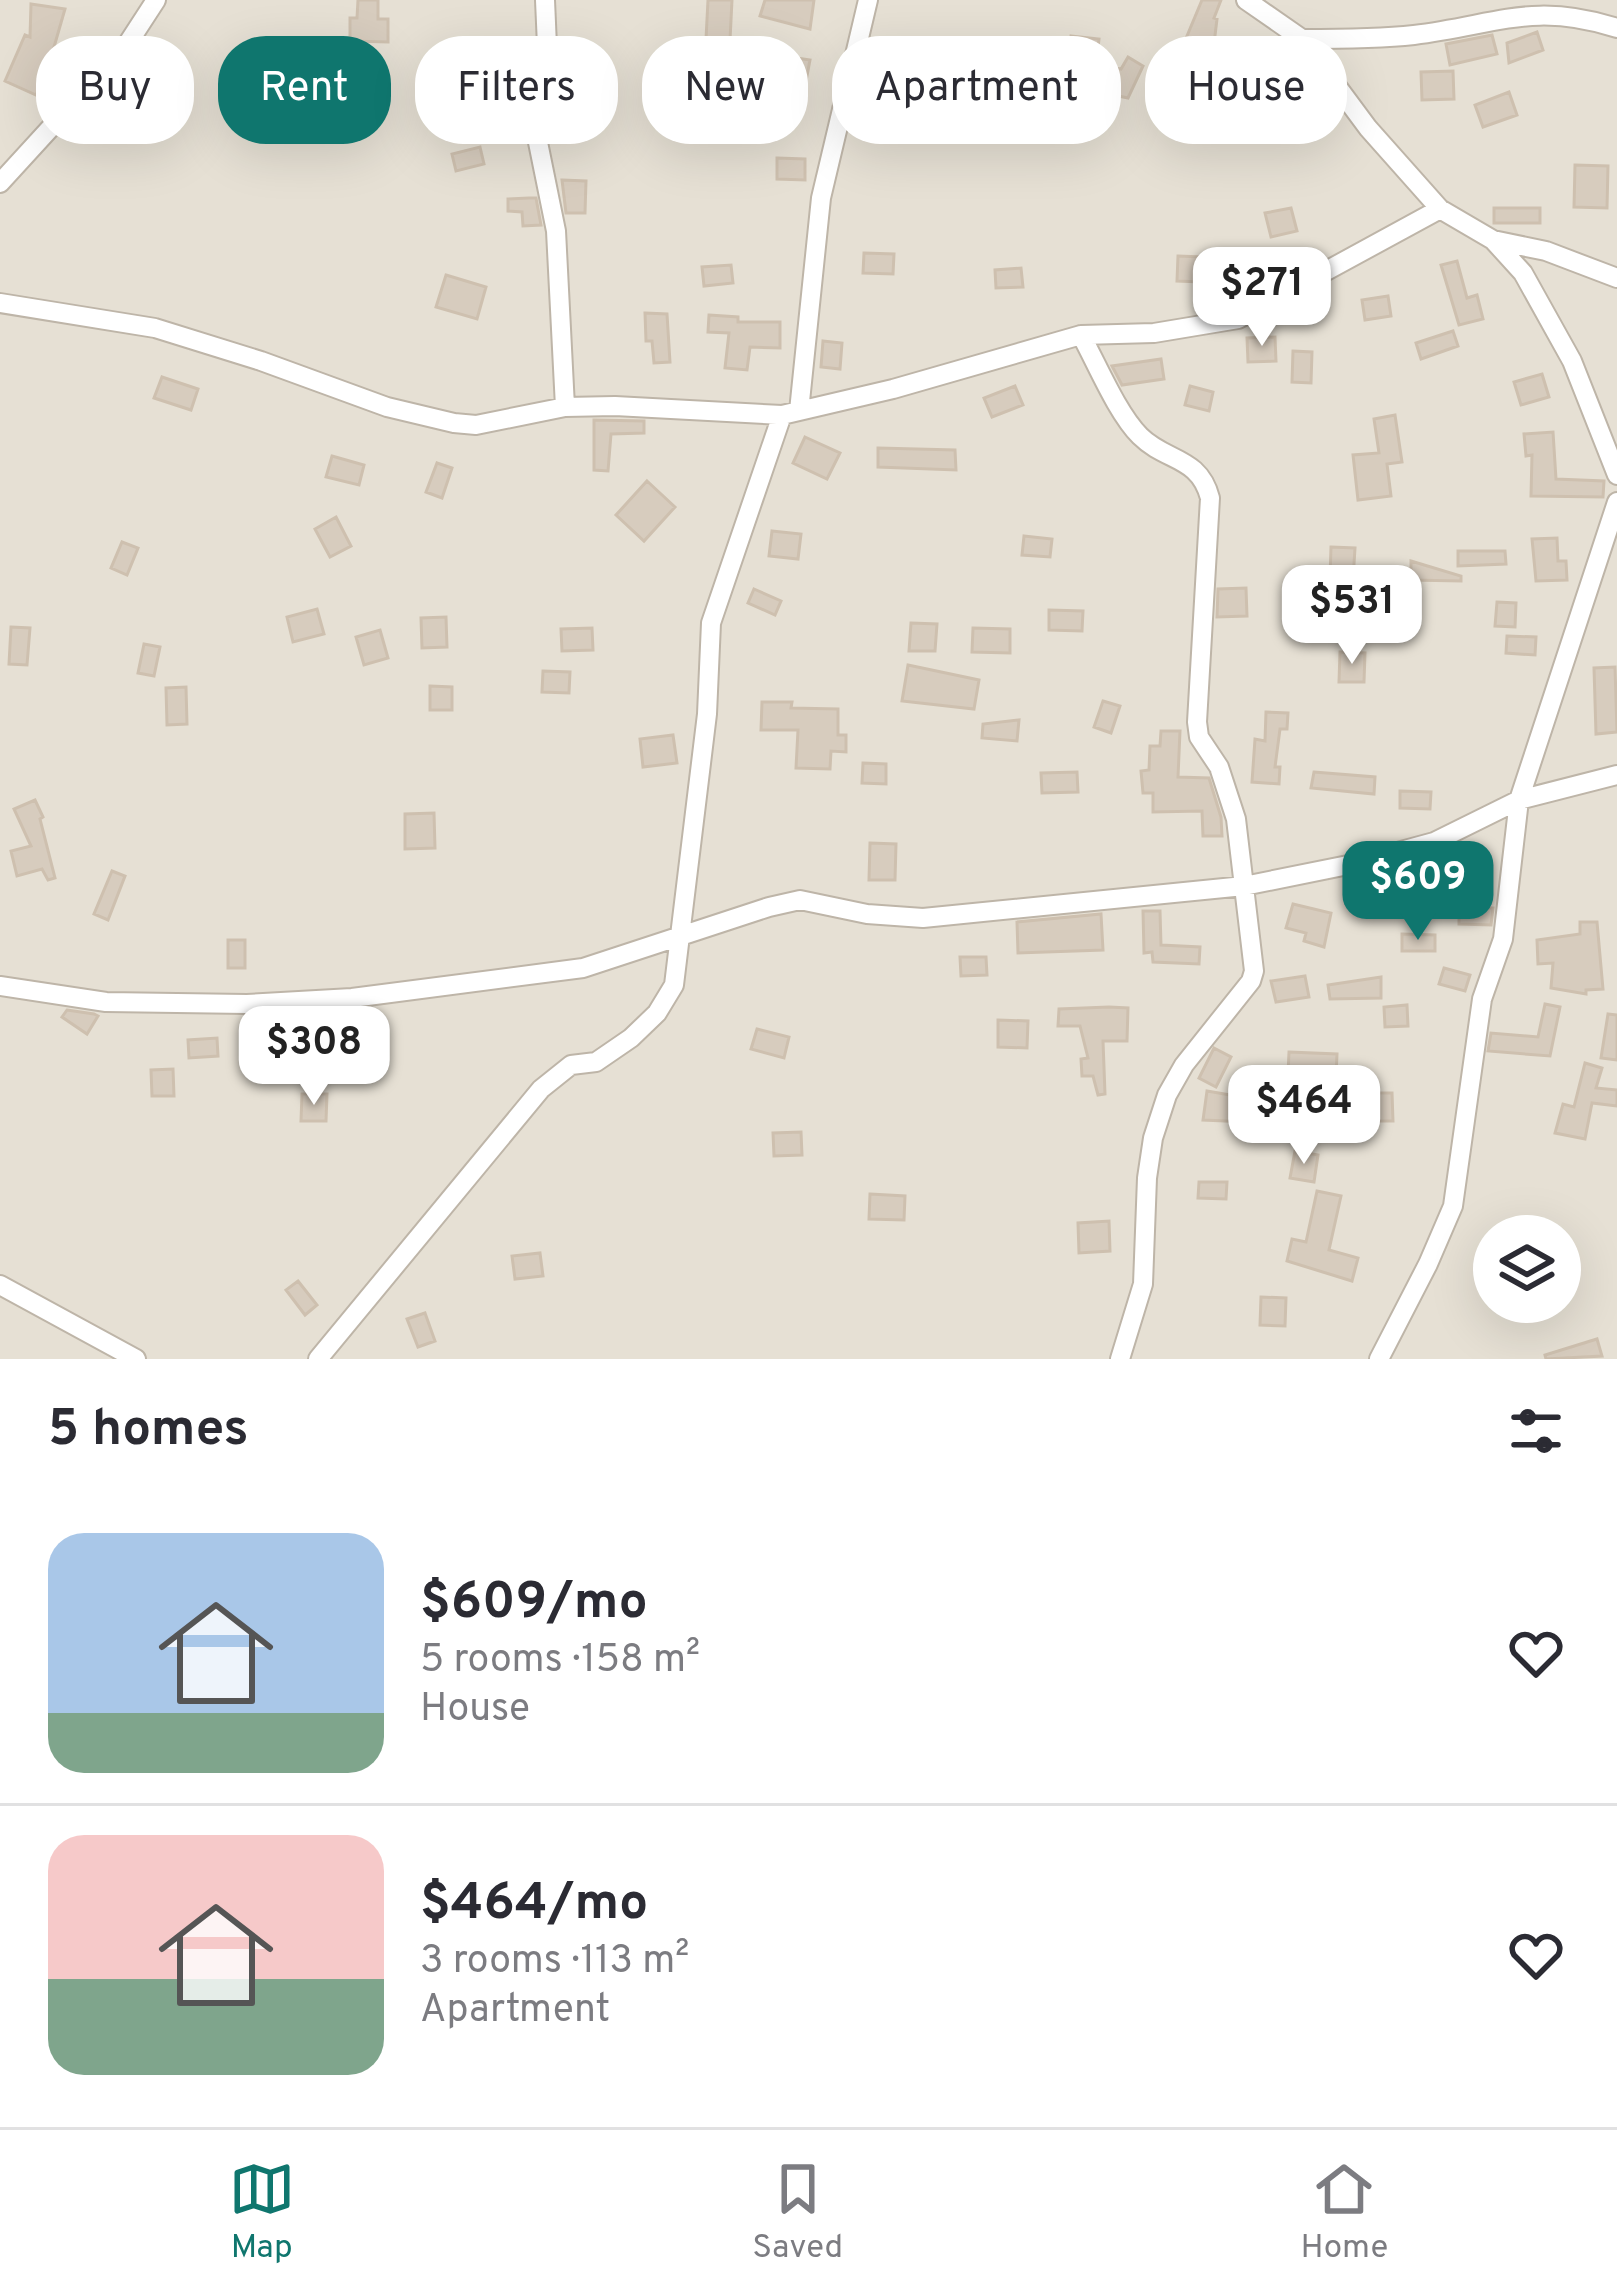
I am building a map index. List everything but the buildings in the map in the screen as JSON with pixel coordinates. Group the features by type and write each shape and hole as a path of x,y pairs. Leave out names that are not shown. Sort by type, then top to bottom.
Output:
{"street":[{"path":"0,183 76,100 106,77 156,0"},
{"path":"545,0 547,46 529,98 556,231 565,407"},
{"path":"318,1359 541,1089 571,1065 596,1062 631,1038 657,1013 674,985 707,714 711,622 790,413 821,198 868,0"},
{"path":"1246,0 1298,36"},
{"path":"1347,37 1415,35 1534,13 1583,17 1617,28"},
{"path":"1347,100 1440,209 1493,240 1523,273 1571,361 1617,475"},
{"path":"0,303 154,328 387,406 454,423 476,425 565,407 790,413 1081,335 1154,333 1238,319 1440,209"},
{"path":"1493,240 1546,251 1617,278"},
{"path":"1081,335 1138,435 1203,475 1207,487 1197,722 1199,737 1219,766 1236,819 1254,958 1251,981 1184,1065 1167,1095 1147,1178 1143,1284 1120,1359"},
{"path":"1379,1359 1453,1207 1482,999 1503,939 1519,800 1617,502"},
{"path":"0,986 106,1002 247,1004 352,998 583,968 800,900 867,914 923,918 1244,886 1434,842 1519,800 1617,775"},
{"path":"0,1285 136,1359"}],"shaded area":[{"path":"0,0 1617,0 1617,1359 0,1359"}]}
